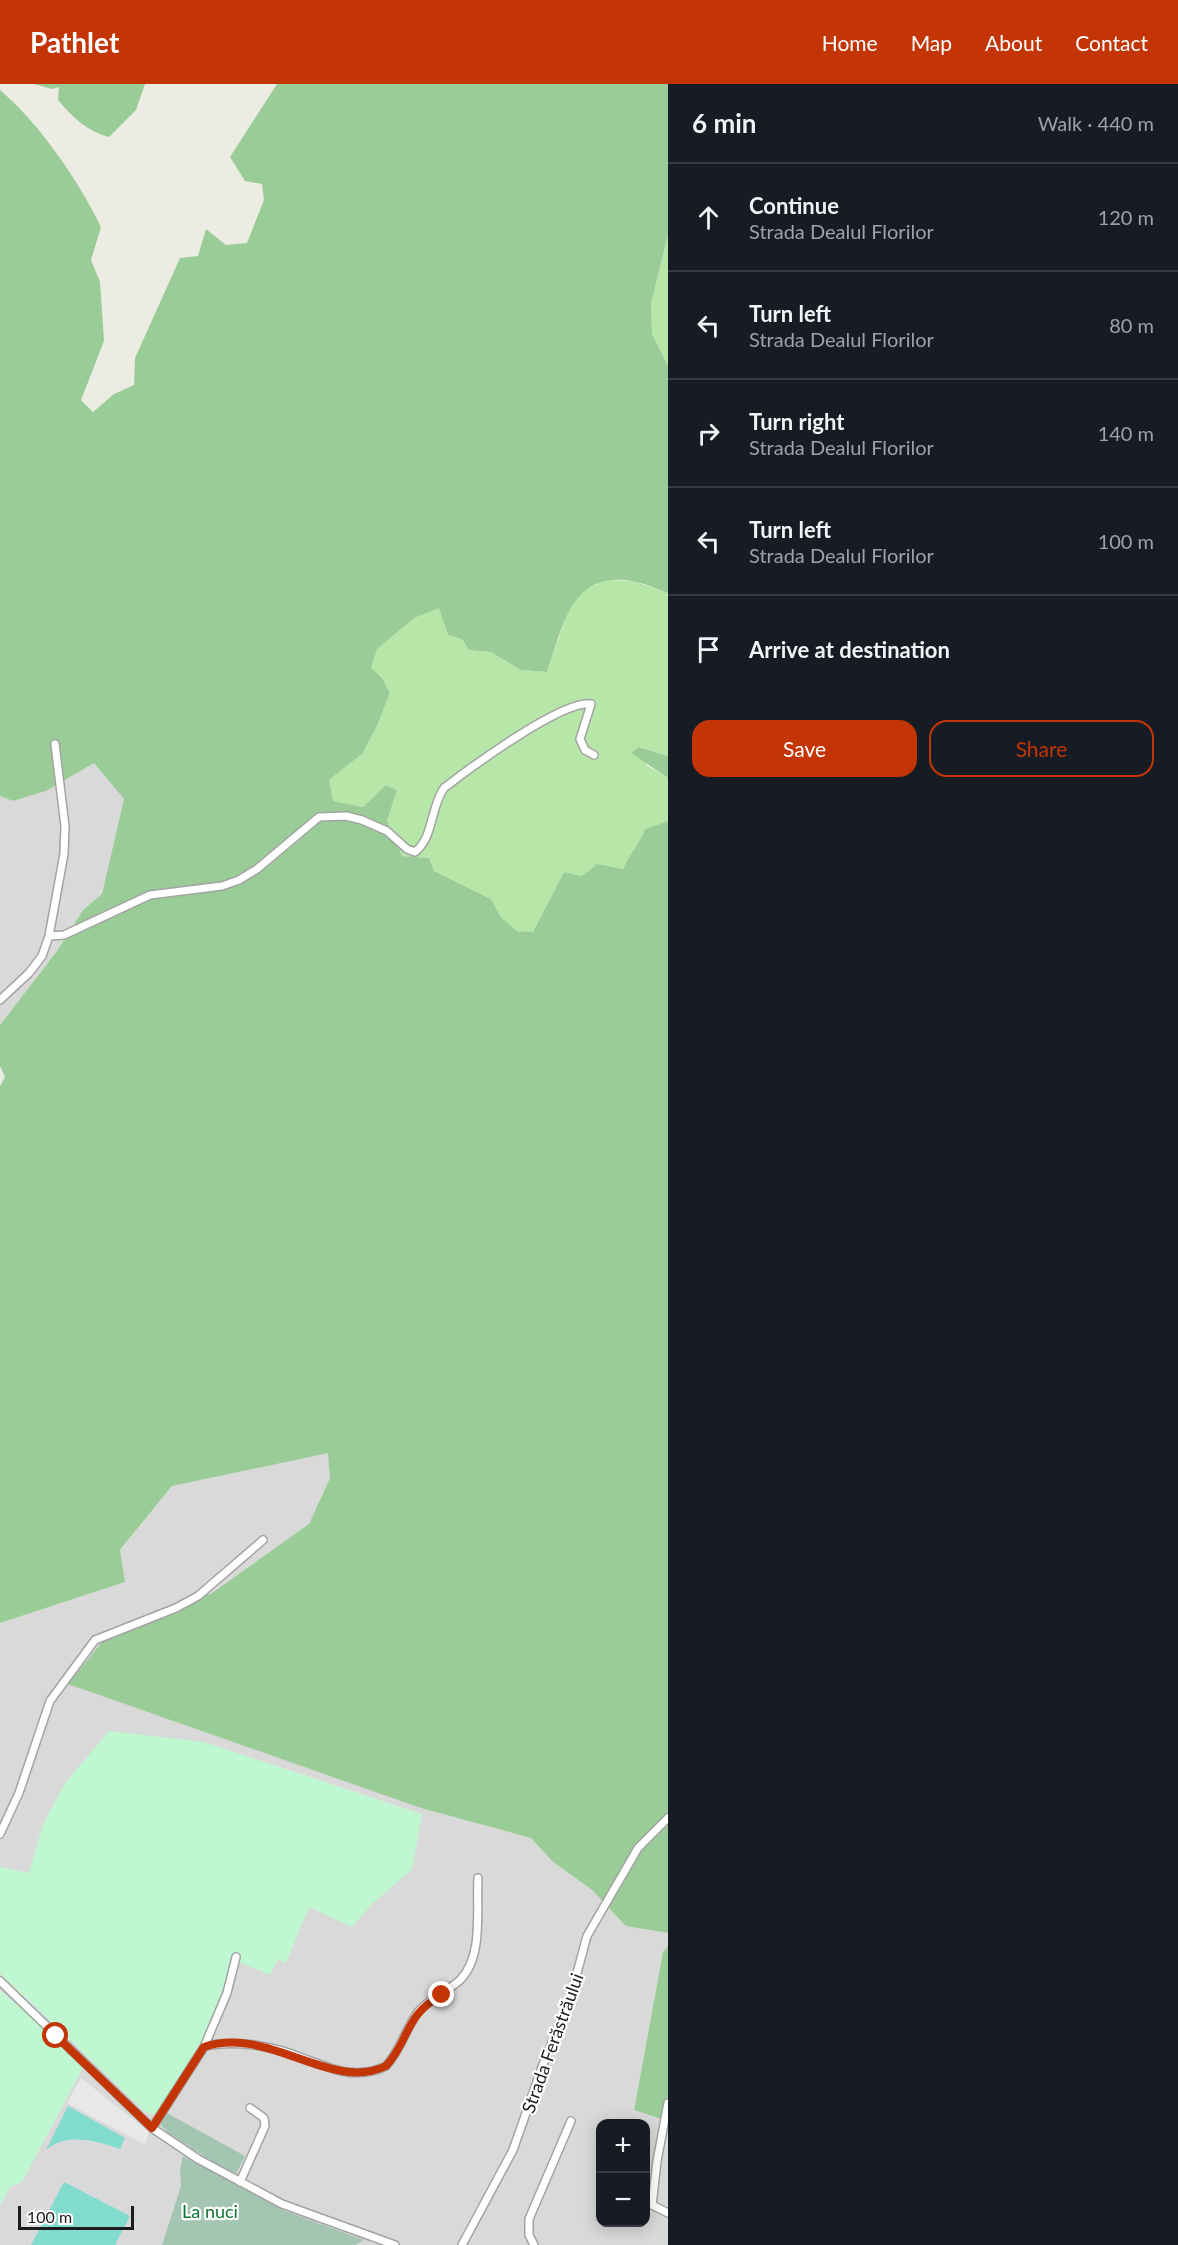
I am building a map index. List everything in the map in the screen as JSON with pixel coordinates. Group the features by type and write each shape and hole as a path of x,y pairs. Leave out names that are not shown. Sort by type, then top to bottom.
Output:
{"street":[{"path":"49,936 64,935 150,895 222,886 239,880 249,875 319,818 346,816 362,820 387,831 407,849 416,852 423,846 436,801 444,788 547,719 578,704 591,704 580,739 585,750 594,755"},
{"path":"0,1000 29,973 42,956 49,936 64,854 65,826 55,744"},
{"path":"0,1834 19,1793 50,1701 95,1640 176,1608 198,1596 263,1540"},
{"name":"Strada Ferăstrăului","path":"462,2245 513,2150 544,2062 570,1999 587,1936 638,1848 668,1818"},
{"path":"204,2047 221,2043 277,2050 353,2074 386,2066 407,2026 424,2005 461,1979 472,1961 478,1878"},
{"path":"152,2128 204,2047 227,1993 236,1957"},
{"path":"0,1981 152,2128 198,2159 293,2208 395,2245"},
{"path":"650,2198 668,2106"},
{"path":"240,2182 265,2126 264,2118 250,2108"},
{"path":"534,2245 529,2235 529,2220 571,2121"},
{"path":"650,2204 668,2213"}],"shaded area":[{"path":"94,763 124,799 102,894 83,910 57,951 0,1025 0,796 13,801 46,791"},
{"path":"328,1452 330,1478 309,1524 212,1593 102,1642 421,1808 531,1838 552,1861 592,1890 626,1925 668,1933 668,1946 663,1952 634,2109 668,2121 668,2245 0,2245 0,1623 125,1582 120,1551 172,1486"},
{"path":"81,2078 149,2132 145,2145 67,2103"},
{"path":"68,2106 125,2138 120,2149 92,2141 73,2140 54,2144 46,2150"},
{"path":"64,2182 130,2216 115,2245 31,2245"}],"green space":[{"path":"34,84 145,84 136,110 109,137 87,127 69,113 58,100 59,87 52,89"},
{"path":"277,84 668,84 668,235 651,304 652,334 668,366 668,593 632,581 611,580 595,584 582,593 572,606 547,672 521,670 491,652 469,650 462,639 448,635 439,608 414,618 377,649 371,668 382,678 390,693 377,726 362,754 329,780 333,801 363,807 386,785 397,790 387,821 402,856 429,858 434,871 491,899 501,917 517,931 533,932 564,872 582,876 597,864 623,869 645,829 668,821 668,1933 626,1926 592,1890 552,1861 531,1838 421,1808 68,1684 102,1642 212,1593 309,1524 330,1478 328,1453 172,1486 120,1550 125,1582 0,1623 0,1086 5,1077 0,1066 0,1025 57,951 83,910 102,894 124,799 94,763 46,791 13,801 0,796 0,90 29,119 57,154 101,227 91,260 100,282 104,341 81,400 93,412 114,394 134,385 135,358 180,258 198,256 206,229 226,245 247,243 264,200 262,184 245,181 230,157"},
{"path":"668,235 668,366 652,334 651,304"},
{"path":"605,580 633,581 668,593 668,756 640,747 646,765 668,778 668,821 645,829 623,869 597,864 582,876 564,872 533,932 516,931 501,917 491,899 434,871 429,858 402,856 387,821 397,790 386,785 363,807 333,801 329,780 362,754 377,726 390,693 382,678 370,668 377,649 414,618 439,607 448,635 462,639 469,650 491,652 521,670 547,672 570,605 582,591"},
{"path":"639,747 668,756 668,778 631,753"},
{"path":"109,1731 204,1742 422,1814 412,1869 372,1904 352,1927 309,1907 286,1963 278,1959 270,1975 234,1960 203,2045 155,2115 145,2112 0,1973 0,1867 29,1873 43,1824 66,1782"},
{"path":"668,1946 668,2121 634,2110 663,1952"},
{"path":"0,1990 85,2064 22,2182 10,2187 0,2205"},
{"name":"La nuci","path":"167,2113 245,2156 235,2176 168,2133 160,2124"},
{"name":"La nuci","path":"183,2156 285,2211 364,2240 355,2245 162,2245 181,2186 180,2170"}],"route":[{"path":"56,2036 152,2128 204,2047 221,2043 249,2045 287,2052 343,2073 361,2074 386,2066 391,2061 407,2026 417,2013 424,2005 442,1995"}]}
